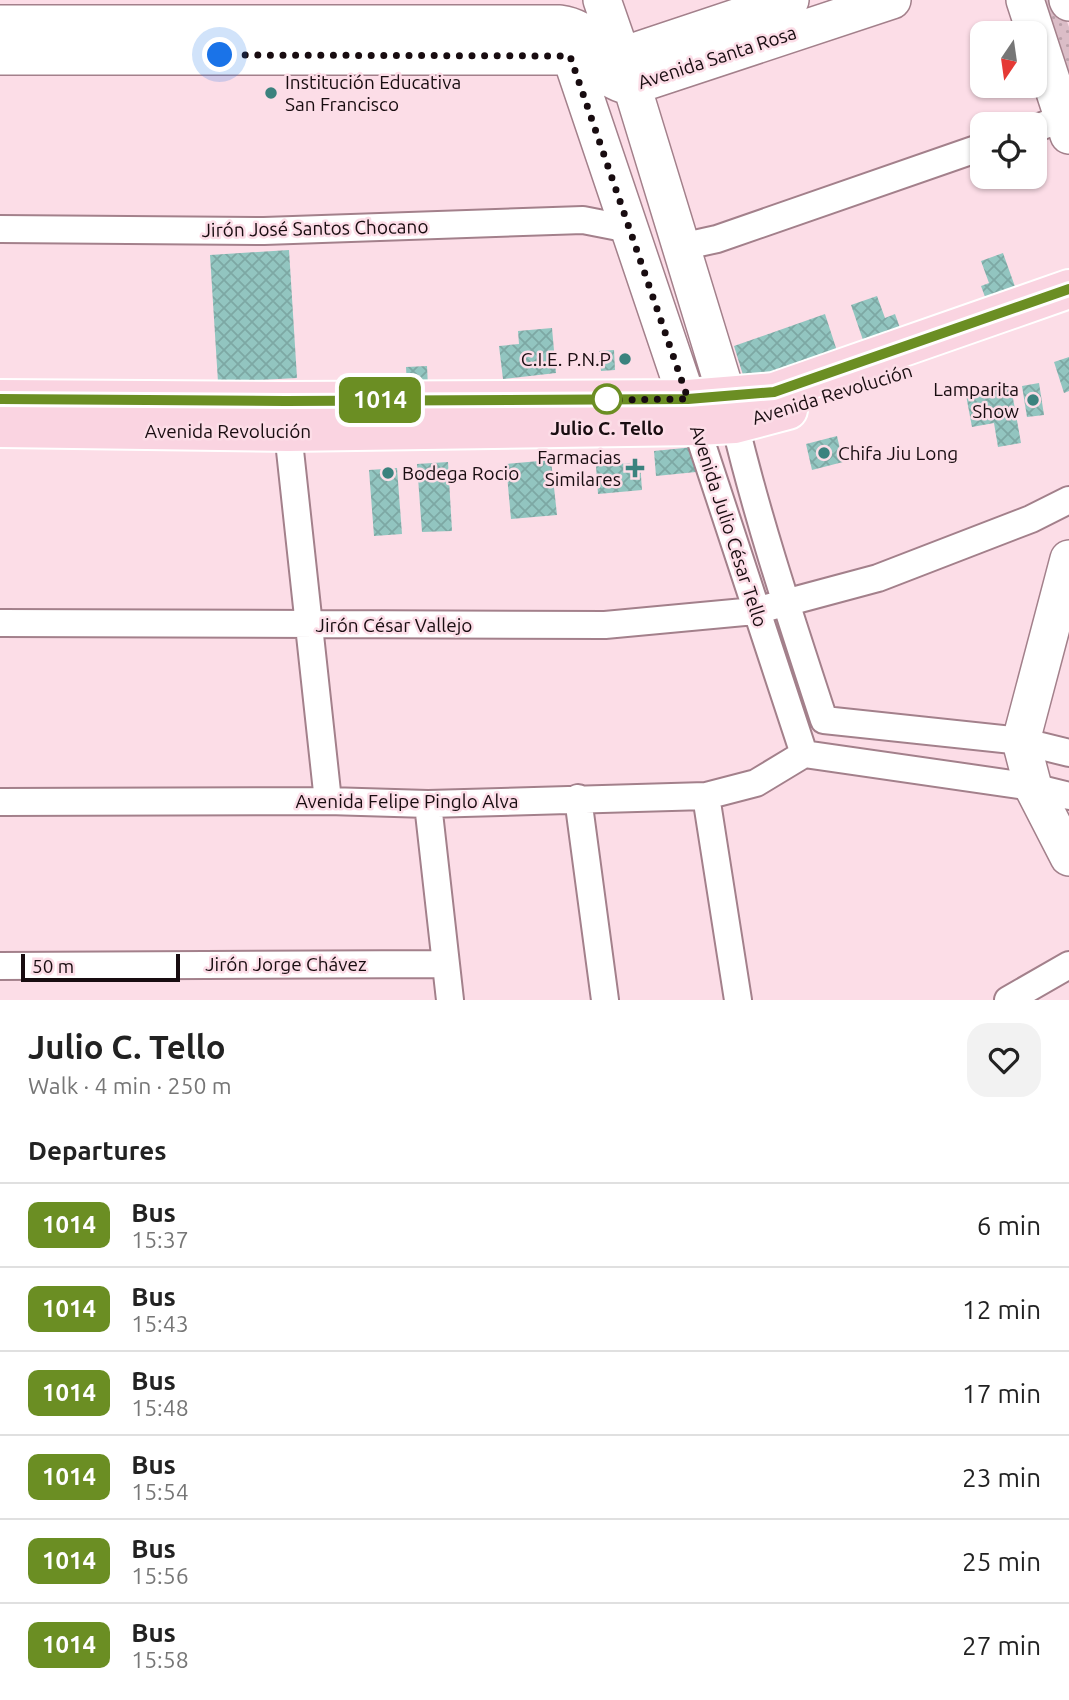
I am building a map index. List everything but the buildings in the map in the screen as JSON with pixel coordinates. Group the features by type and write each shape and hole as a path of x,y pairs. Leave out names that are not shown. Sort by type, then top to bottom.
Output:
{"main road":[{"name":"Avenida Revolución","path":"731,410 774,392 1069,289"},
{"name":"Avenida Revolución","path":"0,429 288,432 731,410 772,416 1069,317"},
{"name":"Avenida Revolución","path":"0,399 274,401 692,413"}],"street":[{"name":"Avenida Julio César Tello","path":"602,0 627,71 731,410 745,467 786,603 824,720 1021,741"},
{"name":"Avenida Santa Rosa","path":"627,71 790,0"},
{"name":"Avenida Santa Rosa","path":"627,71 892,0"},
{"path":"1025,0 1056,128"},
{"name":"Avenida Santa Rosa","path":"0,24 138,27 575,26 627,71"},
{"name":"Avenida Santa Rosa","path":"0,56 138,27"},
{"name":"Avenida Julio César Tello","path":"561,27 804,754"},
{"path":"681,247 717,239 970,151"},
{"name":"Jirón José Santos Chocano","path":"0,229 264,231 583,220 629,229"},
{"path":"288,432 328,801"},
{"name":"Jirón César Vallejo","path":"0,623 605,625 755,611 878,578 1031,519 1069,500"},
{"path":"1067,580 1021,741 1032,787 1069,857"},
{"path":"1021,741 1069,753"},
{"path":"804,754 1032,787 1069,796"},
{"name":"Avenida Felipe Pinglo Alva","path":"0,802 328,801 428,804 706,796 756,783 804,754"},
{"path":"706,796 738,1000"},
{"path":"578,798 605,1000"},
{"path":"428,804 450,1000"},
{"name":"Jirón Jorge Chávez","path":"0,966 446,964"},
{"path":"1007,1000 1069,965"}],"shaded area":[{"path":"1037,0 1059,0 1069,27 1069,92 1047,29 1047,21 1044,21"}],"bus line":[{"name":"1014","path":"0,399 285,401 728,397 774,392 1069,289"}],"place":[{"name":"Institución Educativa San Francisco","path":"271,93"},
{"name":"C.I.E. P.N.P","path":"625,359"},
{"name":"Julio C. Tello","path":"607,399"},
{"name":"Lamparita Show","path":"1033,400"},
{"name":"Chifa Jiu Long","path":"824,453"},
{"name":"Farmacias Similares","path":"635,468"},
{"name":"Bodega Rocio","path":"388,473"}],"route":[{"path":"220,55 570,56 688,399 599,400 607,399"}]}
